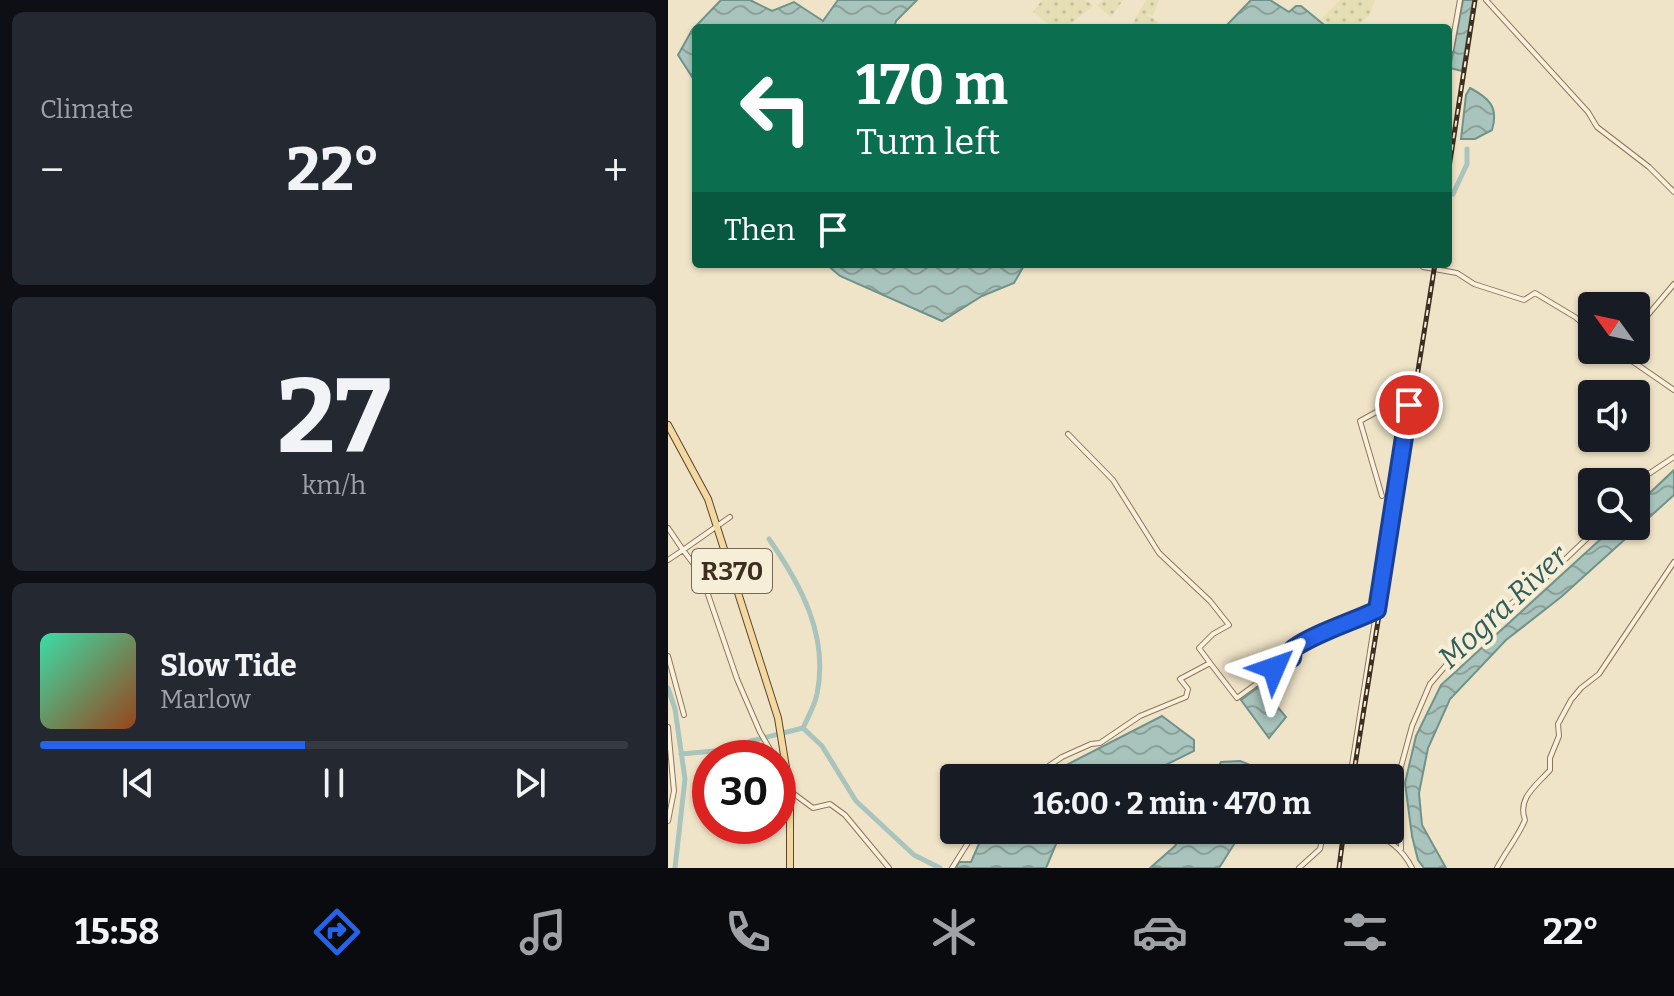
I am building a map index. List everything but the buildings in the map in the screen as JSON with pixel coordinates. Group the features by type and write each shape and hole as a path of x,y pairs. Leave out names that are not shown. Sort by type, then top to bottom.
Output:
{"main road":[{"name":"R370","path":"668,425 708,499 783,740"},
{"path":"790,844 790,868"}],"street":[{"path":"1452,44 1460,0"},
{"path":"1486,0 1586,108 1597,127 1649,167 1674,192"},
{"path":"1430,268 1457,273 1474,284 1524,300 1535,293 1578,319"},
{"path":"1650,312 1674,284"},
{"path":"1637,364 1674,390"},
{"path":"1352,764 1409,405 1389,405 1360,421 1382,496"},
{"path":"1068,434 1113,480 1159,553 1210,601 1229,625 1213,634 1199,648 1237,698 1292,658 1293,649 1307,639 1377,610"},
{"path":"1650,473 1674,457"},
{"path":"668,560 730,517"},
{"path":"668,528 701,574 737,679 764,740"},
{"path":"1401,849 1399,774 1412,726 1430,684 1465,643 1519,597 1534,589 1585,540"},
{"path":"1497,868 1510,844 1519,836 1525,820 1521,809 1525,797 1550,770 1550,758 1559,736 1558,724 1571,700 1599,674 1674,562"},
{"path":"668,656 684,715"},
{"path":"1052,764 1091,744 1100,743 1140,716 1186,697 1188,689 1180,679 1210,663"},
{"path":"668,727 674,791 668,821"},
{"path":"796,796 813,808 830,804 845,815 889,868"},
{"path":"952,868 967,844"},
{"path":"1299,868 1320,849 1321,844"},
{"path":"1394,844 1401,849 1412,868"}],"shaded area":[{"path":"1042,0 1086,0 1093,6 1070,24 1049,24 1033,12"},
{"path":"1103,0 1123,0 1111,17 1097,6"},
{"path":"1146,0 1159,0 1153,16 1145,13 1157,24 1132,24"},
{"path":"1340,0 1375,1 1369,15 1359,24 1328,24 1321,19"}],"water":[{"path":"721,0 750,0 772,11 794,2 823,21 838,0 917,0 895,24 698,24"},
{"path":"1251,0 1270,0 1289,12 1301,6 1323,24 1228,24"},
{"path":"1463,0 1473,0 1462,71 1452,68"},
{"path":"692,30 692,77 678,55"},
{"path":"1470,88 1491,104 1494,122 1492,130 1475,139 1461,139 1466,95"},
{"path":"831,268 1023,268 1014,283 982,296 942,321 840,276"},
{"path":"1674,470 1674,495 1650,517 1650,493"},
{"path":"1600,540 1624,540 1561,597 1506,640 1450,699 1428,748 1419,793 1422,825 1446,868 1424,868 1418,860 1412,836 1405,783 1416,736 1441,685"},
{"path":"1260,686 1286,717 1269,738 1241,700"},
{"path":"1162,716 1194,740 1194,751 1168,764 1068,764"},
{"path":"1240,761 1248,764 1220,764"},
{"path":"979,844 1056,844 1046,868 956,868 959,862 971,862"},
{"path":"1234,844 1219,868 1150,868 1175,846"}],"waterway":[{"path":"1452,193 1467,164 1467,149"},
{"path":"769,539 792,574 816,632 820,673 813,707 803,728"},
{"path":"668,688 675,709 685,779 675,868"},
{"path":"681,754 725,750 803,728 822,746 856,801 914,855 940,868"}],"railway":[{"path":"1452,148 1475,0"},
{"path":"1355,764 1434,268"},
{"path":"1339,868 1342,844"}],"route":[{"path":"1274,668 1292,658 1293,649 1307,639 1377,610 1409,405"}],"water label":[{"name":"Mogra River","path":"1503,607"}]}
